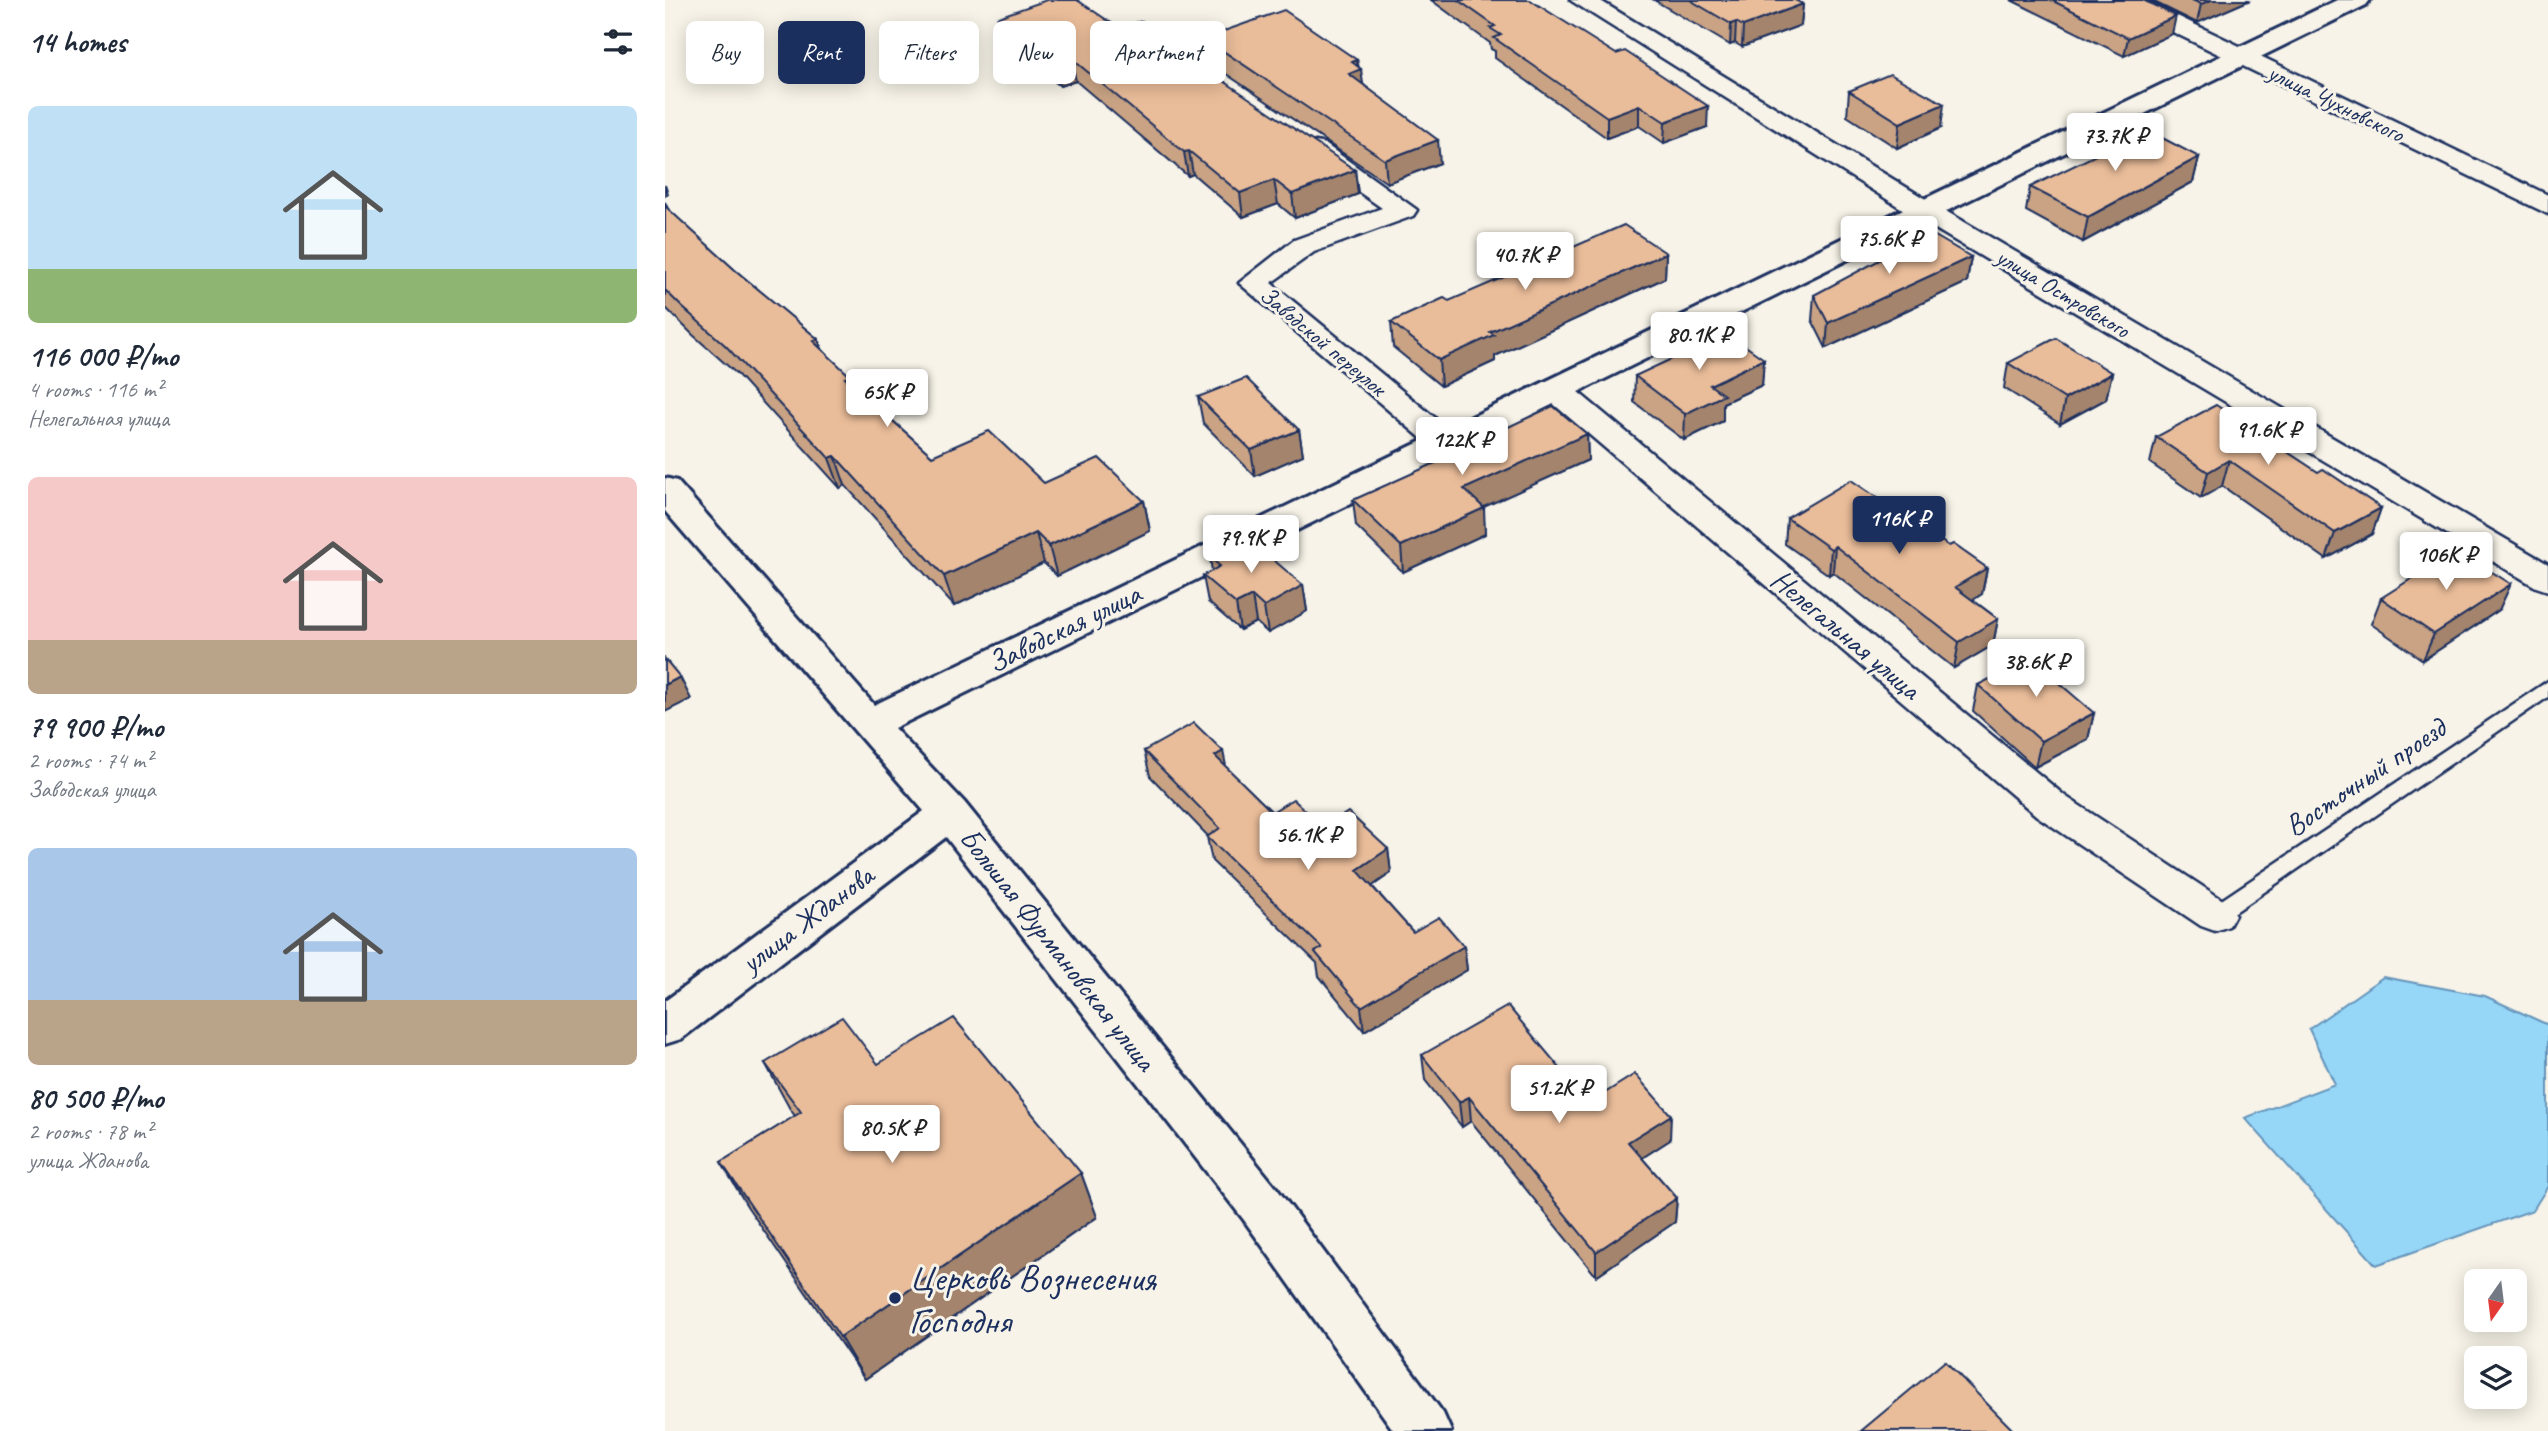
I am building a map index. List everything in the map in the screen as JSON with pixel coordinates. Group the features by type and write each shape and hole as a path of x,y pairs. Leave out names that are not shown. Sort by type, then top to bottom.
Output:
{"street":[{"name":"улица Островского","path":"1582,0 1921,209 2548,579"},
{"name":"улица Чухновского","path":"2125,0 2548,206"},
{"name":"Заводская улица","path":"867,724 1921,209 2357,0"},
{"path":"1219,84 1232,93"},
{"name":"Заводской переулок","path":"1289,132 1403,210 1304,246 1253,283 1445,442"},
{"name":"Нелегальная улица","path":"1555,389 2051,806 2215,915"},
{"name":"Большая Фурмановская улица","path":"665,489 867,724 950,813 1261,1205 1425,1431"},
{"name":"улица Жданова","path":"665,1026 950,813"}],"lane":[{"name":"Восточный проезд","path":"2215,915 2548,688"}],"water":[{"path":"2383,977 2485,996 2548,1025 2548,1186 2533,1210 2376,1265 2245,1118 2335,1084 2309,1029"}],"building":[{"path":"1047,0 1077,0 1108,21 1090,21 1090,74 1076,62 1076,21 1003,21 998,17"},
{"path":"1458,0 1530,0 1616,54 1625,51 1708,106 1665,122 1639,105 1607,117 1494,38 1501,35 1490,28 1495,26"},
{"path":"1690,0 1795,0 1803,4 1743,26 1736,22 1731,24"},
{"path":"2051,0 2143,0 2176,16 2128,38"},
{"path":"2192,0 2211,0 2201,4"},
{"path":"1284,10 1357,60 1352,62 1361,69 1349,74 1438,140 1385,160 1226,53 1226,30"},
{"path":"1890,74 1944,104 1900,123 1849,91"},
{"path":"1226,83 1355,170 1292,194 1274,180 1240,193 1189,151 1184,152 1102,84"},
{"path":"2147,130 2199,157 2088,217 2030,187"},
{"path":"665,206 735,270 818,339 813,341 850,376 845,378 932,456 989,431 1044,483 1099,458 1144,501 1049,546 1036,533 944,576 835,456 829,458 726,346 665,290"},
{"path":"1624,225 1666,253 1490,332 1494,335 1439,360 1391,322 1444,298 1449,301"},
{"path":"1930,233 1971,257 1828,323 1814,295"},
{"path":"1727,333 1764,359 1710,385 1724,395 1685,414 1635,376"},
{"path":"2056,338 2112,373 2065,399 2008,363"},
{"path":"1246,378 1299,430 1251,450 1198,397"},
{"path":"2216,405 2318,472 2323,469 2381,508 2335,533 2229,460 2208,472 2156,437"},
{"path":"1553,406 1587,434 1464,489 1484,508 1401,546 1353,500 1491,438 1489,436"},
{"path":"1851,480 1949,546 1953,544 1987,568 1955,587 1998,619 1959,642 1835,546 1831,549 1787,518"},
{"path":"1248,538 1303,585 1264,607 1252,596 1236,604 1203,576 1220,566 1210,558"},
{"path":"2457,550 2511,584 2434,634 2381,598"},
{"path":"2030,658 2094,713 2041,741 1978,685"},
{"path":"665,659 680,677 665,685"},
{"path":"1194,723 1223,751 1215,756 1272,812 1293,799 1324,828 1348,812 1388,849 1357,870 1413,932 1439,917 1464,946 1361,1007 1315,952 1322,948 1207,837 1220,828 1144,751"},
{"path":"1508,1006 1589,1103 1635,1074 1671,1115 1628,1142 1677,1198 1596,1252 1469,1097 1459,1102 1422,1055"},
{"name":"Церковь Вознесения Господня","path":"842,1017 878,1064 954,1018 1081,1173 840,1337 721,1162 801,1112 765,1063"},
{"path":"1945,1361 2014,1431 1861,1431"}],"place":[{"name":"Церковь Вознесения Господня","path":"895,1298"}]}
